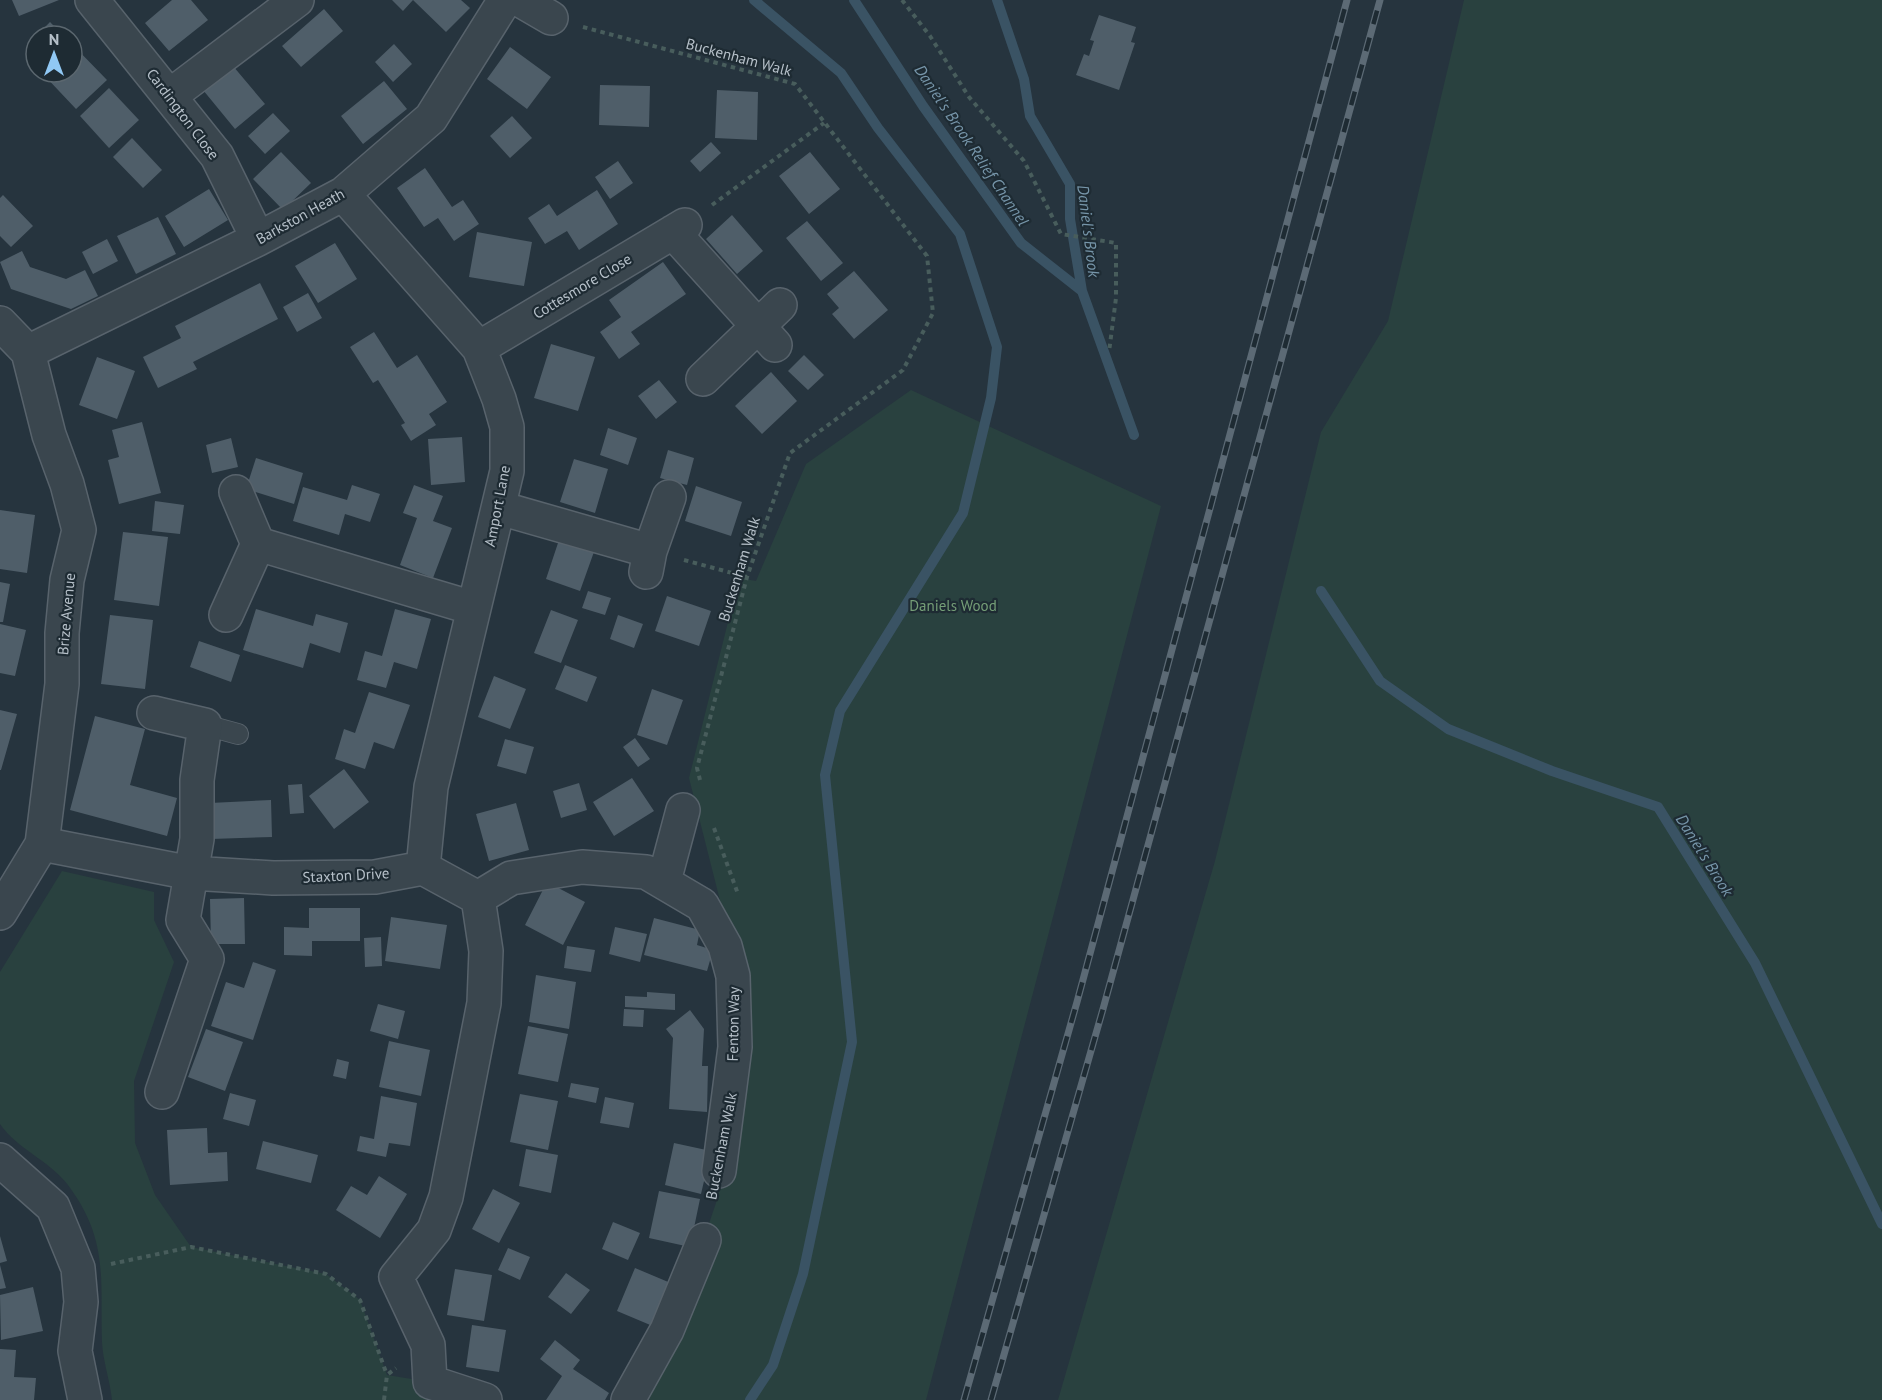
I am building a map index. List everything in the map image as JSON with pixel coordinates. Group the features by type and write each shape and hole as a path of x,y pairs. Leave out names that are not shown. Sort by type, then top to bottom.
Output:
{"street":[{"name":"Cardington Close","path":"92,0 171,95 217,156 258,239"},
{"path":"171,95 297,0"},
{"name":"Barkston Heath","path":"28,352 258,239 343,194 431,118 505,0"},
{"path":"520,0 551,18"},
{"name":"Amport Lane","path":"343,194 479,348 499,399 507,427 507,471 500,508 473,608 431,787 423,868"},
{"path":"679,229 770,325 703,379"},
{"name":"Cottesmore Close","path":"479,348 679,229"},
{"name":"Brize Avenue","path":"0,322 28,352 49,435 67,484 79,530 67,580 62,633 62,684 42,844 0,913"},
{"path":"226,615 258,544 236,492"},
{"path":"500,508 648,561 669,497"},
{"path":"258,544 473,608"},
{"path":"154,713 205,725 197,780 197,839 183,920 207,959 162,1092"},
{"path":"664,881 699,806"},
{"name":"Staxton Drive","path":"42,844 191,873 273,878 375,877 423,868"},
{"name":"Fenton Way","path":"478,898 512,878 582,867 646,872 702,905 725,946 734,976 735,1047 719,1171"},
{"path":"423,868 478,898 486,951 484,1003 446,1197 434,1230 396,1277 428,1345 430,1382 485,1400"},
{"path":"0,1160 53,1207 78,1268 81,1302 75,1351 85,1400"},
{"path":"628,1400 667,1330 704,1240"}],"lane":[{"path":"205,725 238,734"}],"path":[{"path":"902,0 930,36 969,97 1024,161 1061,234 1116,243 1116,298 1109,352"},
{"name":"Buckenham Walk","path":"551,18 795,84 927,256 933,313 903,370 790,453 747,577 697,768 699,806 741,903"},
{"path":"679,229 824,123"},
{"path":"648,561 747,577"},
{"path":"78,1268 102,1266 191,1247 326,1274 360,1300 387,1375"}],"green space":[{"path":"1464,0 1882,0 1882,1400 1058,1400 1215,861 1321,432 1388,321"},
{"name":"Daniels Wood","path":"911,390 1161,506 926,1400 649,1400 716,1203 751,1023 689,778 739,578 756,581 806,464"},
{"path":"62,871 154,892 154,920 174,962 134,1081 135,1143 155,1195 191,1247 326,1274 360,1300 387,1375 430,1382 485,1400 112,1400 102,1342 100,1260 90,1224 81,1205 60,1176 15,1141 0,1124 0,972"}],"building":[{"path":"12,0 59,0 19,16"},
{"path":"172,0 191,0 208,20 169,51 145,23"},
{"path":"392,0 413,0 403,11"},
{"path":"413,0 461,0 470,8 446,32"},
{"path":"324,9 343,31 301,67 282,46"},
{"path":"1099,15 1136,27 1131,42 1135,43 1119,90 1076,75 1084,54 1089,56 1094,41 1090,40"},
{"path":"394,44 412,64 393,82 375,62"},
{"path":"510,47 551,77 527,109 487,79"},
{"path":"84,56 107,80 76,109 52,84 84,84"},
{"path":"233,66 265,104 235,129 203,90"},
{"path":"384,81 407,109 363,144 341,116"},
{"path":"600,85 650,86 649,127 599,125"},
{"path":"109,88 139,120 109,148 80,116"},
{"path":"717,90 758,92 757,140 715,138"},
{"path":"273,113 290,131 265,154 248,136"},
{"path":"512,116 532,138 510,158 490,136"},
{"path":"132,138 162,170 143,188 113,157"},
{"path":"711,142 721,153 700,172 690,161"},
{"path":"281,152 311,183 283,210 253,179"},
{"path":"810,152 840,189 809,214 779,176"},
{"path":"618,161 633,183 610,199 595,177"},
{"path":"425,168 452,207 463,200 479,224 454,241 438,218 424,227 397,188"},
{"path":"209,189 228,220 184,247 165,216"},
{"path":"597,190 618,224 579,250 567,231 545,244 528,218 549,204 557,216"},
{"path":"3,195 33,226 11,247 0,236 0,198"},
{"path":"732,215 763,251 737,274 706,239"},
{"path":"158,217 176,254 136,274 117,236"},
{"path":"807,221 843,263 821,281 786,238"},
{"path":"477,232 532,242 524,286 469,277"},
{"path":"107,239 118,261 93,274 82,252"},
{"path":"335,243 357,279 318,303 295,266"},
{"path":"22,251 30,267 66,279 85,270 98,296 71,309 11,289 0,262"},
{"path":"663,262 686,294 631,332 640,344 619,359 600,332 621,317 609,300"},
{"path":"854,271 888,310 854,339 832,314 839,308 827,294"},
{"path":"260,283 278,319 193,362 197,369 158,388 143,357 181,338 175,326"},
{"path":"308,293 322,318 297,332 283,307"},
{"path":"374,332 397,368 417,355 447,402 429,414 436,425 411,441 401,425 405,423 378,380 373,383 350,347"},
{"path":"551,344 595,357 578,411 534,398"},
{"path":"804,355 824,375 808,390 788,371"},
{"path":"97,357 135,371 117,419 79,405"},
{"path":"771,372 797,401 762,434 735,406"},
{"path":"659,380 677,402 656,419 638,396"},
{"path":"142,422 161,493 119,504 108,460 119,457 112,430"},
{"path":"608,428 637,438 628,465 600,455"},
{"path":"462,437 465,482 431,485 428,439"},
{"path":"231,438 238,467 212,473 206,445"},
{"path":"668,450 694,458 687,485 660,478"},
{"path":"256,458 303,473 294,504 246,489"},
{"path":"574,459 608,469 595,513 560,502"},
{"path":"352,485 380,494 370,522 345,514 339,535 293,521 303,487 347,500"},
{"path":"414,485 443,496 433,521 452,528 433,578 400,565 417,518 403,513"},
{"path":"696,486 742,502 731,536 685,521"},
{"path":"155,501 184,505 180,534 152,531"},
{"path":"0,510 35,515 27,573 0,569"},
{"path":"123,532 168,537 159,606 114,600"},
{"path":"560,537 595,549 580,591 546,579"},
{"path":"0,582 10,584 3,622 0,622"},
{"path":"588,591 611,598 605,615 582,608"},
{"path":"667,596 711,611 699,646 655,631"},
{"path":"256,609 313,626 316,614 348,623 340,653 310,643 303,668 243,650"},
{"path":"395,609 431,619 417,669 394,662 386,688 357,680 365,651 382,656"},
{"path":"551,610 578,620 561,663 534,653"},
{"path":"110,615 153,620 145,689 101,684"},
{"path":"618,615 643,624 634,648 610,639"},
{"path":"0,624 26,630 15,676 0,673"},
{"path":"199,641 240,655 231,682 190,667"},
{"path":"565,665 597,677 587,702 555,689"},
{"path":"494,676 526,689 510,729 478,717"},
{"path":"652,689 683,700 667,745 637,735"},
{"path":"369,692 410,705 394,749 374,742 365,769 335,759 344,729 355,733"},
{"path":"0,710 17,714 1,770 0,770"},
{"path":"95,716 145,729 130,785 177,798 167,836 70,810"},
{"path":"635,738 650,759 638,767 623,747"},
{"path":"505,739 534,747 526,774 497,766"},
{"path":"344,769 369,802 334,829 309,796"},
{"path":"632,778 654,811 614,836 593,802"},
{"path":"579,783 587,810 561,818 553,791"},
{"path":"302,784 304,813 290,814 288,785"},
{"path":"271,800 272,837 211,839 210,803"},
{"path":"516,803 529,850 489,861 476,814"},
{"path":"547,882 585,902 563,945 525,925"},
{"path":"244,898 245,944 211,944 210,899"},
{"path":"309,908 360,908 360,941 312,941 312,956 284,955 284,927 309,928"},
{"path":"391,917 447,925 440,969 385,961"},
{"path":"654,918 700,930 697,945 713,950 707,971 644,955"},
{"path":"615,927 647,934 640,962 609,954"},
{"path":"381,937 382,966 365,967 364,938"},
{"path":"567,946 595,950 591,972 564,968"},
{"path":"253,962 276,970 253,1040 211,1026 226,982 244,988"},
{"path":"536,975 576,982 569,1029 529,1022"},
{"path":"647,992 675,994 675,1010 625,1007 625,996 647,997"},
{"path":"378,1004 405,1011 398,1039 370,1031"},
{"path":"624,1009 644,1010 643,1027 623,1026"},
{"path":"690,1010 704,1029 702,1066 708,1066 707,1112 669,1109 673,1038 666,1029"},
{"path":"528,1026 568,1034 558,1082 518,1074"},
{"path":"206,1029 243,1042 225,1091 188,1077"},
{"path":"389,1041 430,1050 421,1096 379,1087"},
{"path":"337,1059 349,1062 346,1079 333,1076"},
{"path":"571,1083 599,1088 596,1103 568,1097"},
{"path":"230,1093 256,1100 249,1126 223,1119"},
{"path":"520,1094 558,1101 548,1150 510,1142"},
{"path":"381,1096 417,1103 410,1146 389,1143 386,1157 357,1151 360,1136 374,1139"},
{"path":"605,1097 634,1103 629,1128 600,1123"},
{"path":"207,1128 208,1153 227,1152 228,1181 170,1185 167,1130"},
{"path":"263,1141 318,1155 311,1183 256,1169"},
{"path":"674,1143 711,1151 701,1194 665,1185"},
{"path":"526,1149 558,1155 551,1193 519,1186"},
{"path":"379,1176 407,1194 380,1238 336,1210 351,1186 367,1195"},
{"path":"493,1189 520,1203 499,1243 472,1229"},
{"path":"659,1191 700,1199 690,1247 649,1238"},
{"path":"613,1222 640,1233 628,1260 602,1249"},
{"path":"0,1236 7,1261 0,1263"},
{"path":"508,1248 530,1257 520,1280 498,1270"},
{"path":"0,1265 6,1288 0,1289"},
{"path":"635,1268 673,1284 655,1327 617,1311"},
{"path":"455,1269 492,1275 484,1321 447,1315"},
{"path":"566,1273 590,1290 571,1314 548,1297"},
{"path":"33,1287 43,1331 1,1340 0,1295"},
{"path":"472,1325 506,1330 499,1372 466,1367"},
{"path":"555,1340 580,1360 573,1369 609,1393 605,1400 546,1400 562,1376 540,1359"},
{"path":"0,1349 16,1350 14,1377 36,1378 34,1400 0,1400"}],"waterway":[{"path":"750,1400 773,1365 803,1274 852,1042 825,775 840,711 963,513 991,398 997,347 960,234 878,128 841,73 754,0"},
{"name":"Daniel's Brook Relief Channel","path":"854,0 923,106 1021,243 1082,291"},
{"name":"Daniel's Brook","path":"997,0 1024,79 1030,116 1070,184 1070,219 1082,291 1134,435"},
{"name":"Daniel's Brook","path":"1321,591 1380,681 1448,729 1552,771 1658,807 1755,963 1882,1224"}],"railway":[{"path":"964,1400 1077,1002 1347,0"},
{"path":"991,1400 1103,1009 1380,0"}]}
